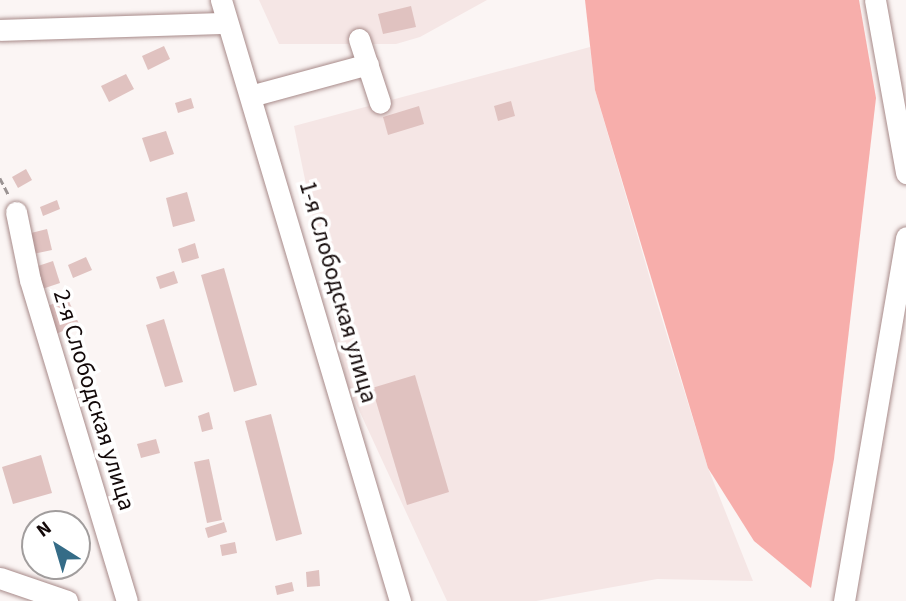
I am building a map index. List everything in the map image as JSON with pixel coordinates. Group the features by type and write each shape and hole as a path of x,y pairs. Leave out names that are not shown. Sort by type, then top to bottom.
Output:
{"street":[{"name":"1-я Слободская улица","path":"221,0 254,95 400,601"},
{"path":"875,0 906,173"},
{"path":"0,30 227,23"},
{"path":"359,39 380,103"},
{"path":"254,95 368,64"},
{"name":"2-я Слободская улица","path":"16,212 30,280 127,601"},
{"path":"844,601 906,237"},
{"path":"0,578 66,601"}],"shaded area":[{"path":"259,0 487,0 420,37 396,44 279,44"},
{"path":"585,0 859,0 876,98 834,459 811,588 754,541 708,468 595,90"},
{"path":"590,47 595,90 658,306 708,468 753,581 657,579 536,601 447,601 347,384 294,126"}],"building":[{"path":"411,6 416,27 383,34 378,14"},
{"path":"164,46 170,59 148,70 142,56"},
{"path":"126,74 134,89 109,102 101,86"},
{"path":"191,98 194,108 178,113 175,103"},
{"path":"511,101 515,116 498,121 494,106"},
{"path":"419,106 424,124 388,135 383,117"},
{"path":"166,131 174,154 150,162 142,138"},
{"path":"26,169 32,180 18,188 12,177"},
{"path":"187,192 195,221 173,227 166,198"},
{"path":"57,200 60,209 43,216 40,207"},
{"path":"47,229 52,250 33,254 27,234"},
{"path":"195,243 199,258 182,263 178,249"},
{"path":"86,257 92,270 73,278 68,265"},
{"path":"53,261 60,283 36,291 29,269"},
{"path":"224,268 257,385 234,392 201,275"},
{"path":"174,271 178,283 160,289 156,277"},
{"path":"67,297 79,324 56,334 44,308"},
{"path":"164,319 183,382 165,387 146,325"},
{"path":"415,375 449,492 407,505 372,388"},
{"path":"209,412 213,429 202,432 198,416"},
{"path":"271,414 302,534 276,541 245,421"},
{"path":"156,439 160,453 141,458 137,444"},
{"path":"41,455 52,493 13,504 2,467"},
{"path":"209,459 222,520 207,523 194,462"},
{"path":"224,522 227,532 208,538 205,528"},
{"path":"235,542 237,553 222,556 220,545"},
{"path":"319,570 320,586 307,587 306,572"},
{"path":"292,582 294,591 277,595 275,586"}]}
